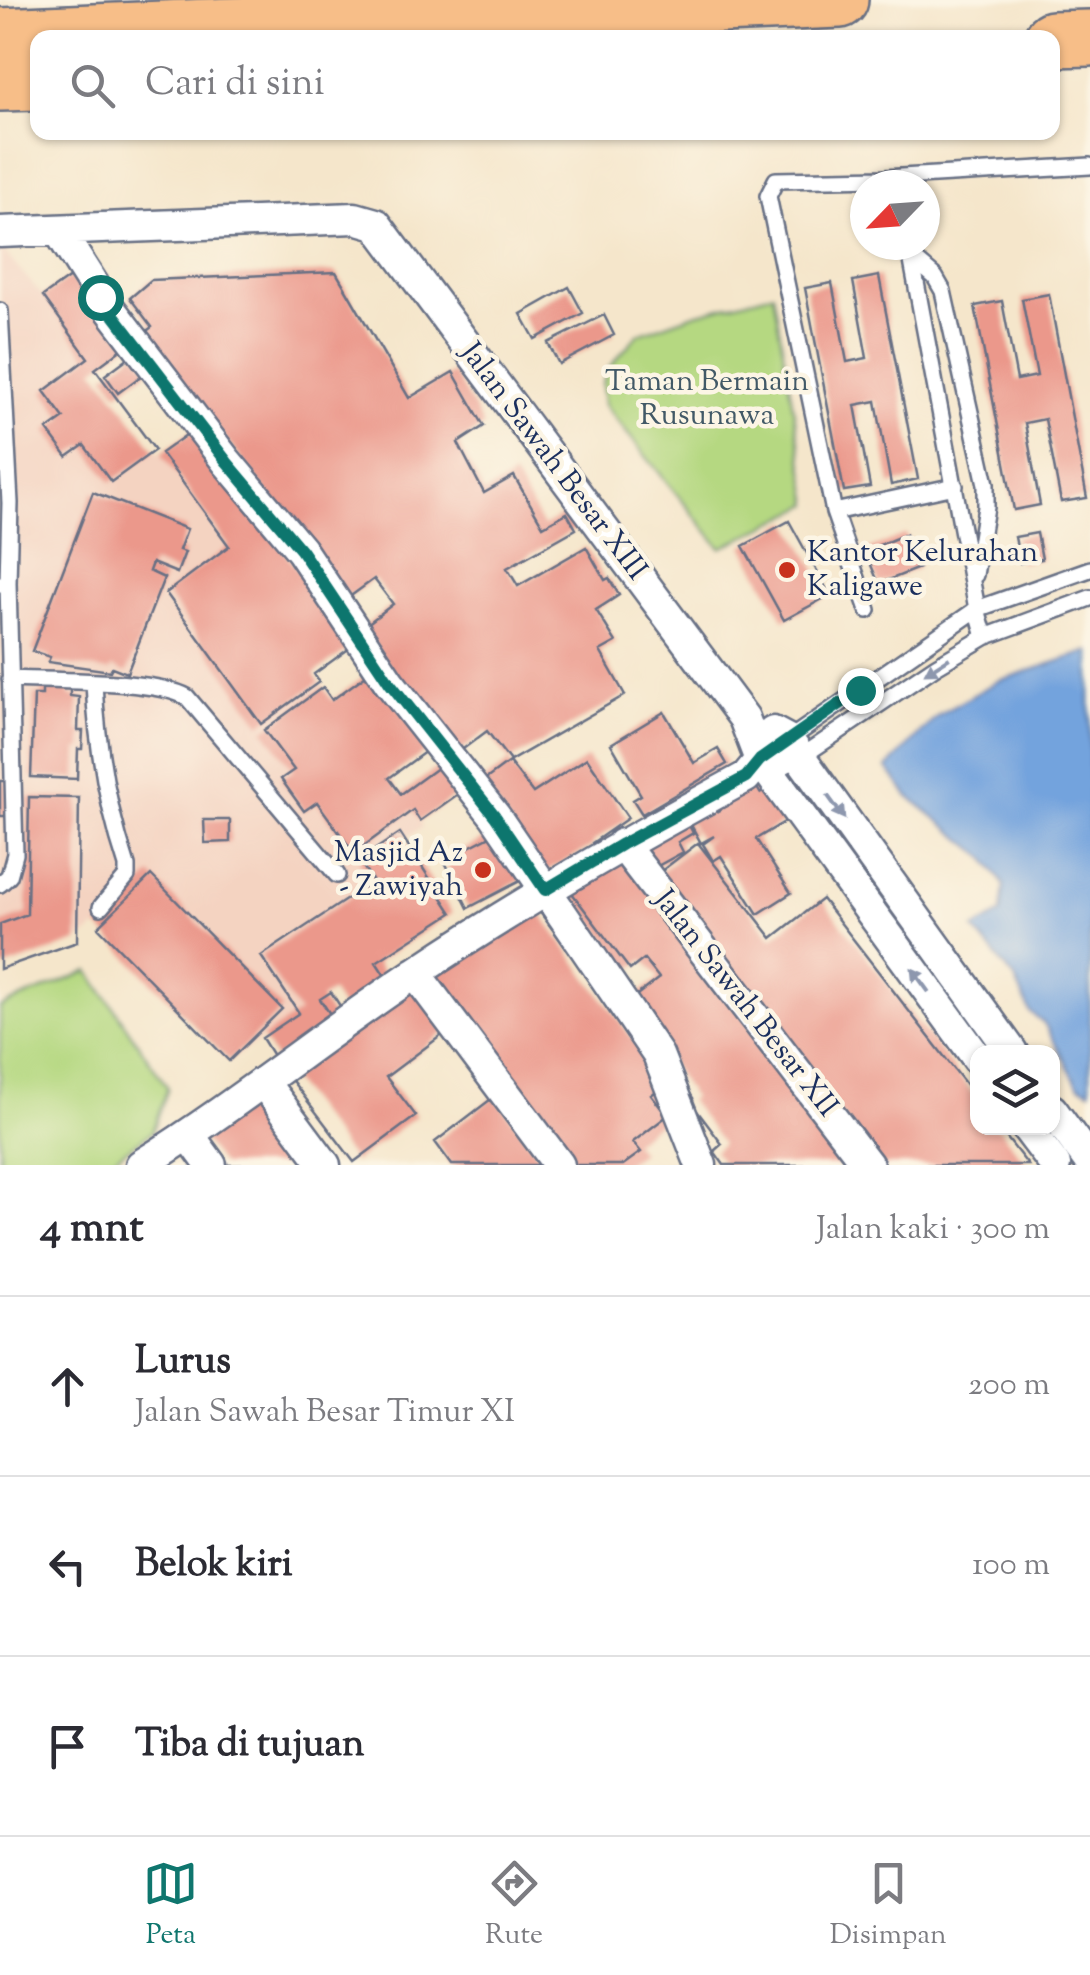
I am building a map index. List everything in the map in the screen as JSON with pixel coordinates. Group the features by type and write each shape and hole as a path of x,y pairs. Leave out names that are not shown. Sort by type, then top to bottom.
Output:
{"highway":[{"path":"140,30 840,0"},
{"path":"0,36 30,35"},
{"path":"1060,39 1090,38"},
{"path":"0,84 30,82"}],"street":[{"name":"Jalan Sawah Besar XIII","path":"59,232 355,218 376,224 744,718 759,770 970,1047"},
{"path":"0,232 59,232 112,312 227,462 301,550 389,682 495,816 658,1055 701,1165"},
{"name":"Jalan Sawah Besar XIII","path":"744,718 794,748 1007,1045"},
{"path":"142,1165 264,1083 415,973 622,844 794,748"},
{"name":"Jalan Sawah Besar XII","path":"622,844 868,1165"},
{"path":"415,973 559,1165"},
{"path":"264,1083 325,1165"},
{"path":"1060,1121 1090,1162"},
{"path":"189,1135 211,1165"},
{"path":"1033,1135 1054,1165"}],"lane":[{"path":"940,177 1090,166"},
{"path":"850,181 776,180 768,196 834,512 868,610"},
{"path":"913,260 977,609 986,637"},
{"path":"919,260 943,290 986,484 973,588"},
{"path":"0,311 10,503 4,584 15,854 9,876 0,884"},
{"path":"934,369 959,368"},
{"path":"834,512 955,486"},
{"path":"794,748 977,609 1090,569"},
{"path":"794,748 986,637 1090,598"},
{"path":"10,679 147,686 187,697 337,875"},
{"path":"94,684 104,786 128,866 127,876 101,907"}],"shaded area":[{"path":"0,247 43,296 161,453 420,821 422,827 404,839 452,913 229,1061 98,927 76,943 0,970"}],"green space":[{"name":"Taman Bermain Rusunawa","path":"773,293 810,504 721,548 604,405 602,384 608,369 638,334"},
{"path":"89,971 168,1088 152,1132 104,1165 0,1165 0,1007"}],"water":[{"path":"1090,651 1090,1090 1078,1085 1060,1045 1030,1012 1015,979 974,929 1001,913 1004,885 985,857 908,796 887,768 937,716 998,681"}],"building":[{"path":"336,272 409,398 453,372 484,426 458,443 484,493 514,476 543,526 567,513 576,529 507,568 518,586 586,547 605,580 609,578 619,595 596,610 616,642 600,651 625,695 510,761 487,731 455,755 362,628 393,604 374,579 348,598 144,333 152,327 130,298 151,280"},
{"path":"879,276 918,479 891,485 876,401 855,405 870,487 844,491 805,288 832,283 847,362 867,358 853,281"},
{"path":"70,277 130,343 95,369 155,450 111,482 84,445 67,457 47,430 64,418 44,391 88,358 43,296"},
{"path":"569,287 583,313 535,339 521,314"},
{"path":"1049,294 1087,498 1061,502 1045,419 1025,423 1040,505 1014,510 975,306 1002,301 1017,380 1037,376 1022,299"},
{"path":"604,315 614,335 559,364 548,343"},
{"path":"136,352 149,370 118,393 105,375"},
{"path":"193,430 354,645 314,674 319,682 261,724 166,593 229,546 161,453"},
{"path":"93,492 187,529 179,550 185,552 177,573 152,563 149,571 164,578 127,673 112,667 110,671 48,662 50,657 32,651"},
{"name":"Kantor Kelurahan Kaligawe","path":"789,521 830,595 784,620 743,546"},
{"path":"1037,533 1042,559 1020,563 1015,537"},
{"path":"906,534 919,568 879,584 865,551"},
{"path":"373,670 429,749 389,778 401,794 441,765 461,792 420,821 413,810 354,853 317,802 304,811 281,779 294,770 264,730 323,687 332,700"},
{"path":"42,687 70,688 70,696 79,697 78,731 83,731 77,779 31,777 34,695 42,695"},
{"path":"664,712 694,763 718,749 727,764 642,814 633,800 641,795 611,744"},
{"path":"587,758 628,818 593,846 543,873 482,782 509,762 533,793"},
{"path":"751,777 786,821 756,839 791,893 758,914 721,856 713,861 703,844 714,836 701,843 685,814"},
{"path":"0,781 6,781 7,816 0,816"},
{"path":"29,797 79,798 77,942 0,969 0,924 27,914"},
{"path":"685,818 693,833 678,842 683,852 652,869 638,844"},
{"path":"204,820 230,820 230,842 205,843"},
{"name":"Masjid Az - Zawiyah","path":"498,832 522,880 468,908 444,860"},
{"path":"400,833 452,913 376,962 389,982 344,1012 331,992 320,999 334,1020 275,1059 262,1038 299,1013 261,956 373,882 359,860"},
{"path":"698,843 772,938 822,899 970,1090 970,1135 1004,1135 1028,1165 880,1165 656,875"},
{"path":"622,855 855,1165 724,1165 714,1151 722,1144 689,1100 693,1098 629,1001 659,978 644,959 630,970 572,893"},
{"path":"151,875 282,1009 229,1061 98,927"},
{"path":"531,900 660,1076 652,1082 658,1090 651,1095 667,1116 633,1142 641,1152 623,1165 574,1165 433,972"},
{"path":"412,986 446,1032 386,1077 416,1116 354,1162 290,1078"},
{"path":"495,1096 546,1165 452,1165 435,1142"},
{"path":"258,1098 306,1165 222,1165 202,1139"}],"place":[{"name":"Kantor Kelurahan Kaligawe","path":"787,570"},
{"name":"Masjid Az - Zawiyah","path":"483,870"}],"route":[{"path":"100,297 227,462 301,550 389,682 495,816 545,890 746,777 760,760 860,690"}]}
